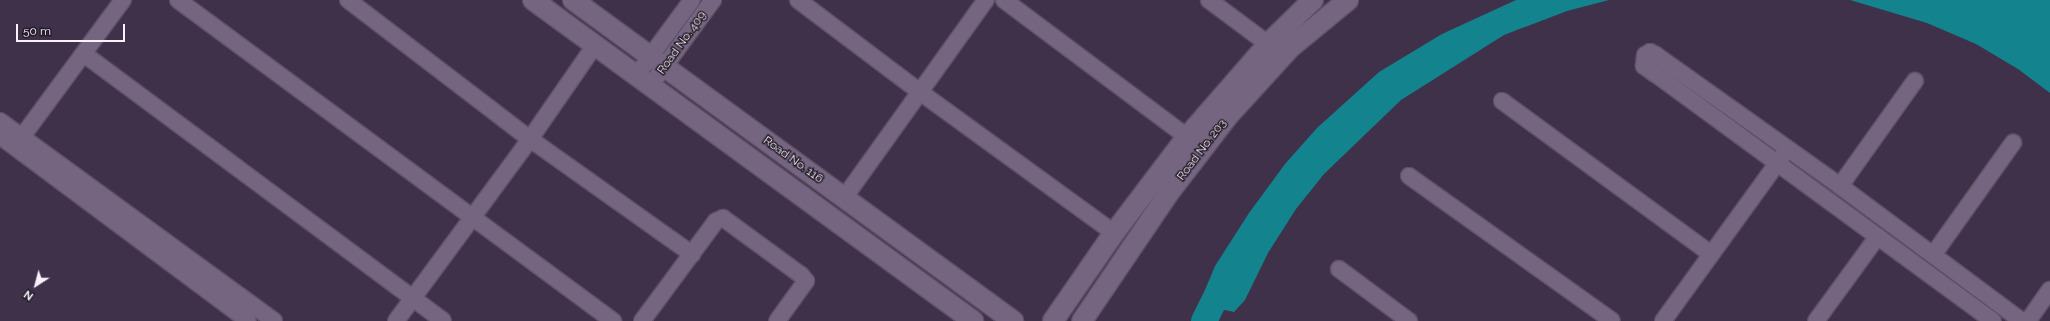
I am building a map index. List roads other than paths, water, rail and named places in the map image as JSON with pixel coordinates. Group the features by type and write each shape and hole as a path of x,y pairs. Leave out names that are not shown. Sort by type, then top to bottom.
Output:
{"street":[{"path":"19,142 123,0"},
{"path":"178,0 613,321"},
{"path":"348,0 530,139 692,254"},
{"name":"Road No. 116","path":"533,0 973,321"},
{"name":"Road No. 116","path":"573,0 1013,321"},
{"name":"Road No. 409","path":"657,62 692,0"},
{"name":"Road No. 409","path":"643,81 657,62 713,0"},
{"path":"798,0 920,92 1114,233"},
{"path":"844,198 986,0"},
{"path":"1004,0 1187,137"},
{"path":"1209,0 1268,44"},
{"path":"1053,321 1114,233 1187,137 1268,44 1313,0"},
{"name":"Road No. 203","path":"1082,321 1168,194 1227,117 1291,48 1348,0"},
{"path":"396,321 530,139 595,45"},
{"path":"1993,321 1644,66 1645,55 1650,52 1656,55 1840,186 2022,321"},
{"path":"84,54 411,299 443,321"},
{"path":"1840,186 1915,81"},
{"path":"1502,101 1711,254"},
{"path":"0,121 19,142 248,321"},
{"path":"0,136 19,142 274,321"},
{"path":"1933,256 2013,143"},
{"path":"1664,321 1787,149"},
{"path":"1409,176 1612,321"},
{"path":"642,321 716,221 724,218 801,275 806,281 805,285 779,320"},
{"path":"1816,321 1878,236"},
{"path":"1339,270 1409,321"},
{"path":"2028,321 2050,290"}],"waterway":[{"path":"1204,321 1230,269"}]}
